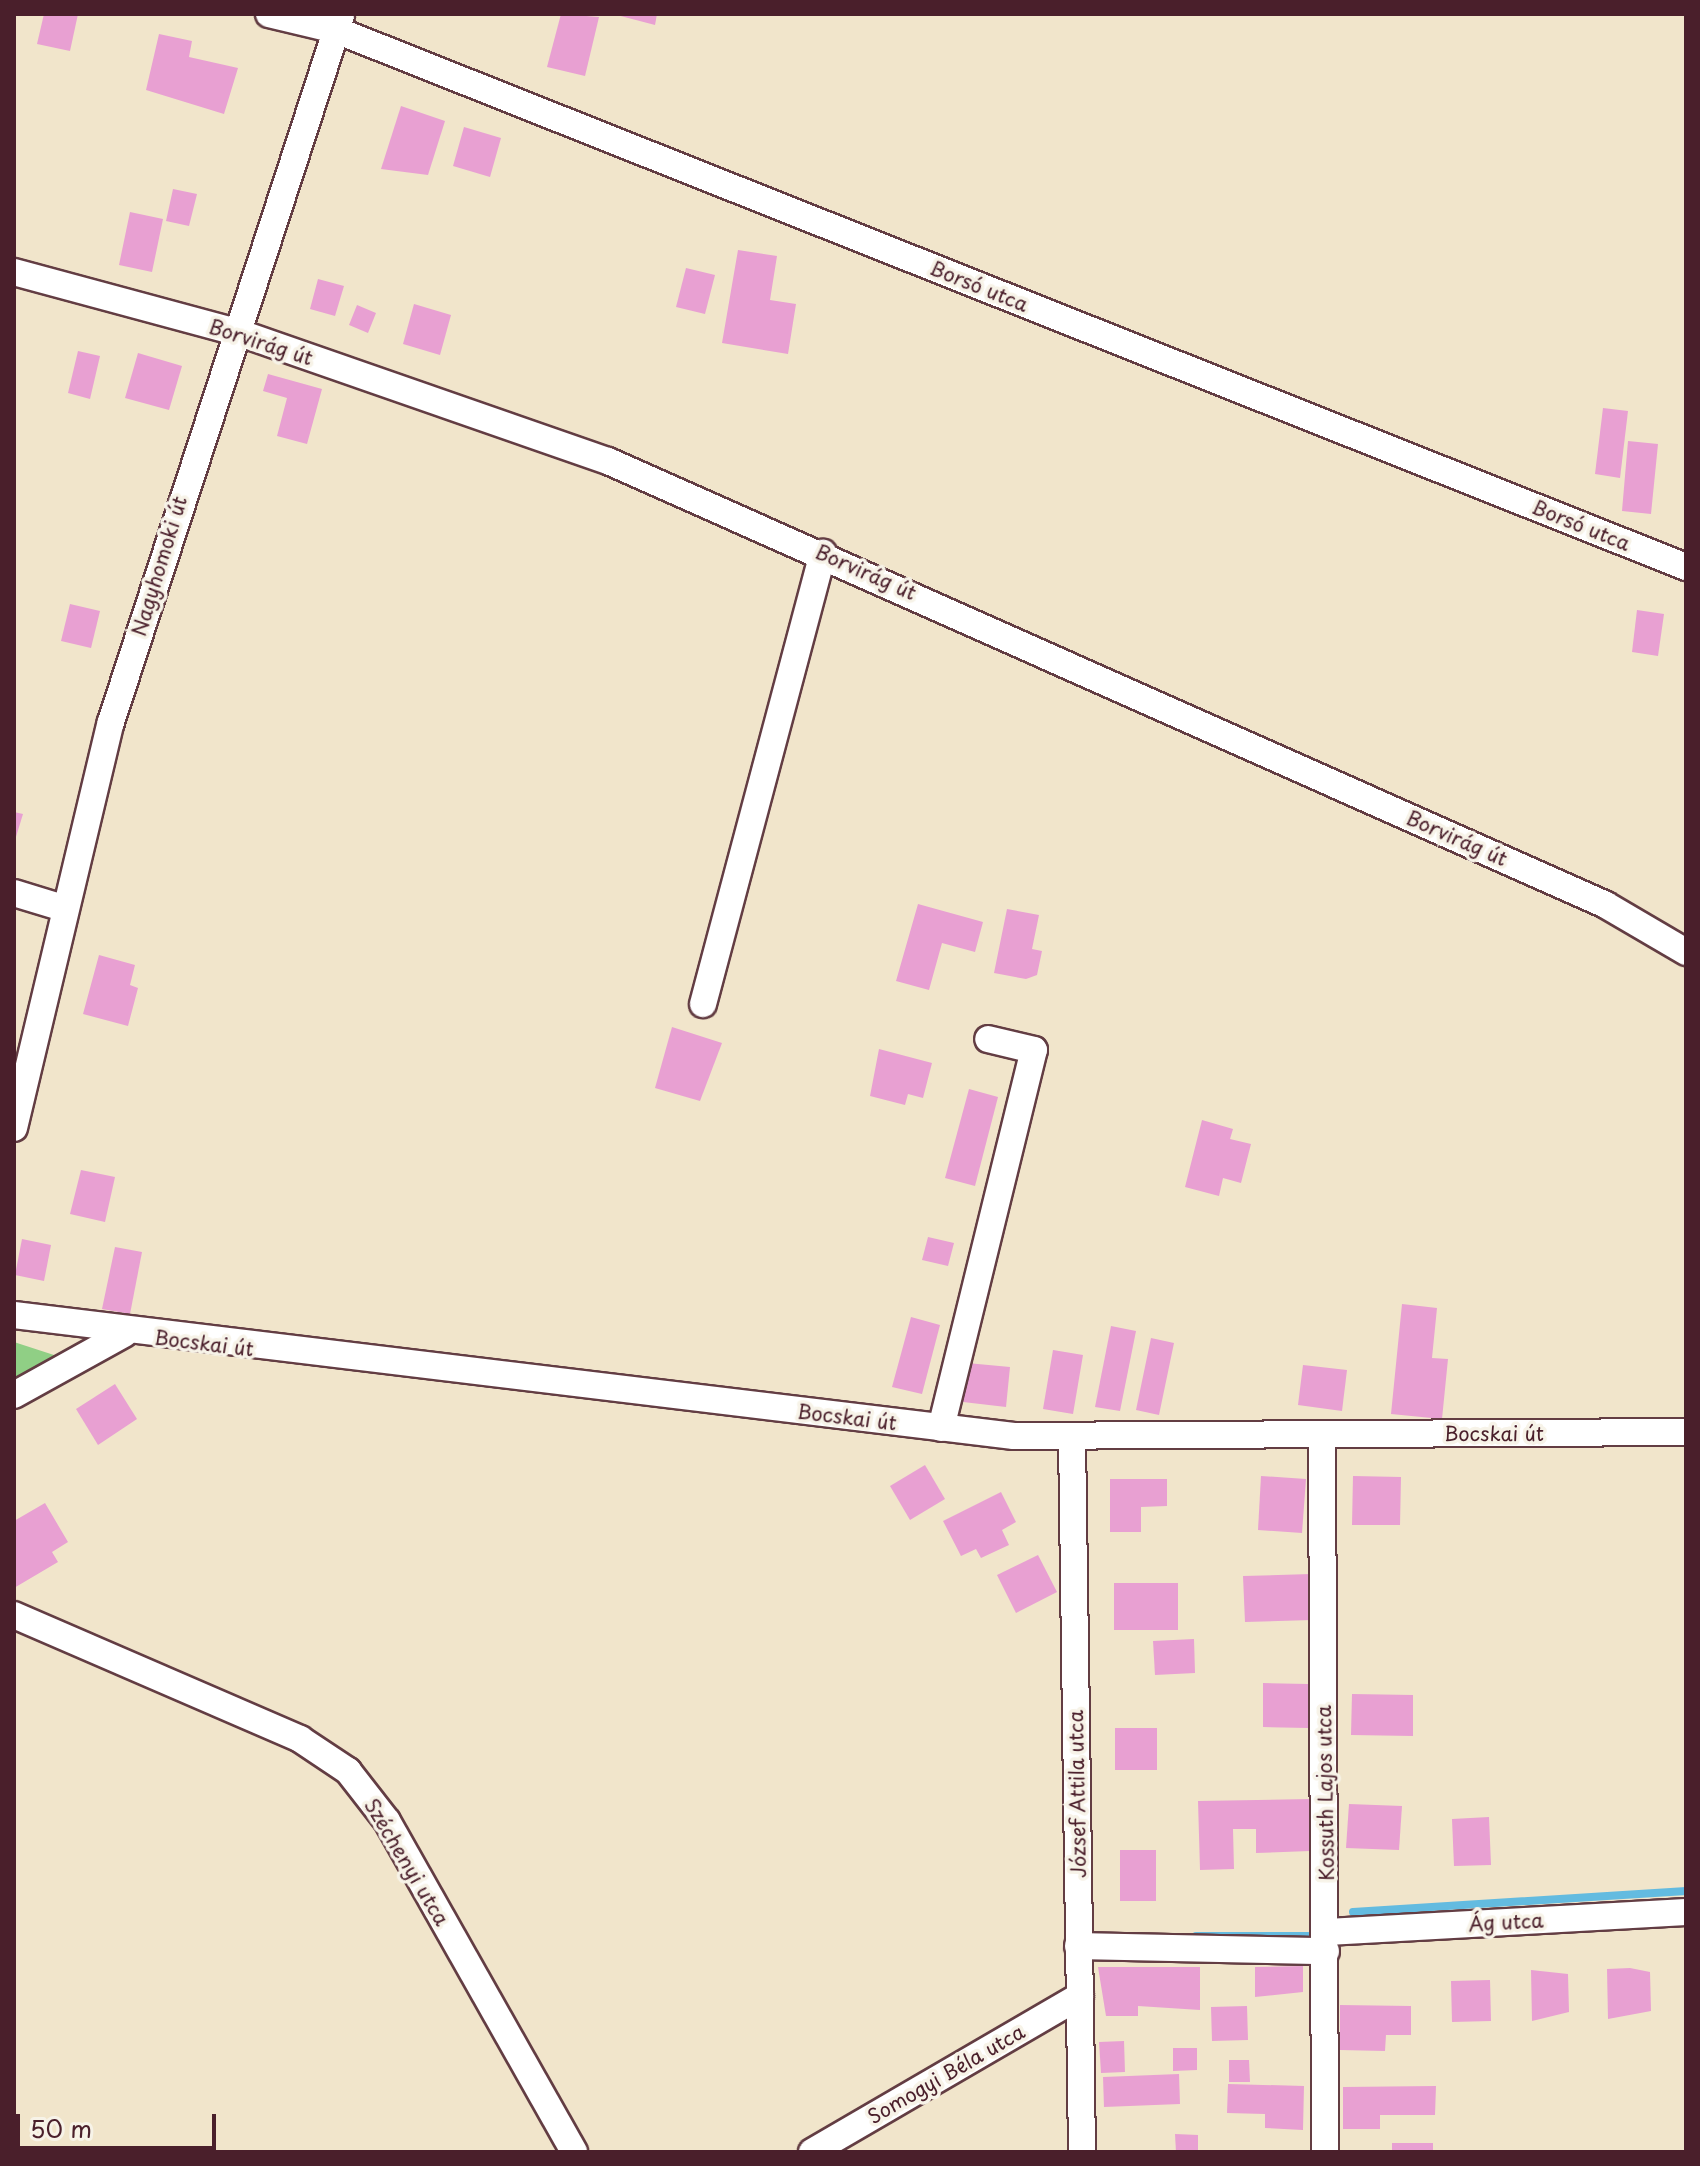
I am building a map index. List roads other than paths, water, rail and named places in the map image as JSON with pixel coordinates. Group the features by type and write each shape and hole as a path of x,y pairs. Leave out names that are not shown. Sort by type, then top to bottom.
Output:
{"street":[{"name":"Borsó utca","path":"269,14 339,22 1686,567"},
{"name":"Nagyhomoki út","path":"14,1128 63,908 181,493 240,333 339,22"},
{"name":"Borvirág út","path":"14,272 240,333 608,461 823,553 1606,905 1686,952"},
{"path":"703,1004 823,553"},
{"path":"14,893 63,908"},
{"path":"941,1428 1034,1050 988,1039"},
{"name":"Bocskai út","path":"14,1315 124,1334 941,1428 1072,1436 1686,1432"},
{"path":"14,1395 124,1334"},
{"name":"Kossuth Lajos utca","path":"1322,1434 1325,2152"},
{"name":"József Attila utca","path":"1072,1436 1082,2152"},
{"name":"Széchenyi utca","path":"14,1615 300,1739 348,1771 387,1821 574,2152"},
{"name":"Ág utca","path":"1078,1946 1326,1942 1686,1912"},
{"name":"Somogyi Béla utca","path":"812,2152 1080,1996"}],"waterway":[{"path":"1353,1912 1686,1891"},
{"path":"1196,1936 1308,1936"}]}
